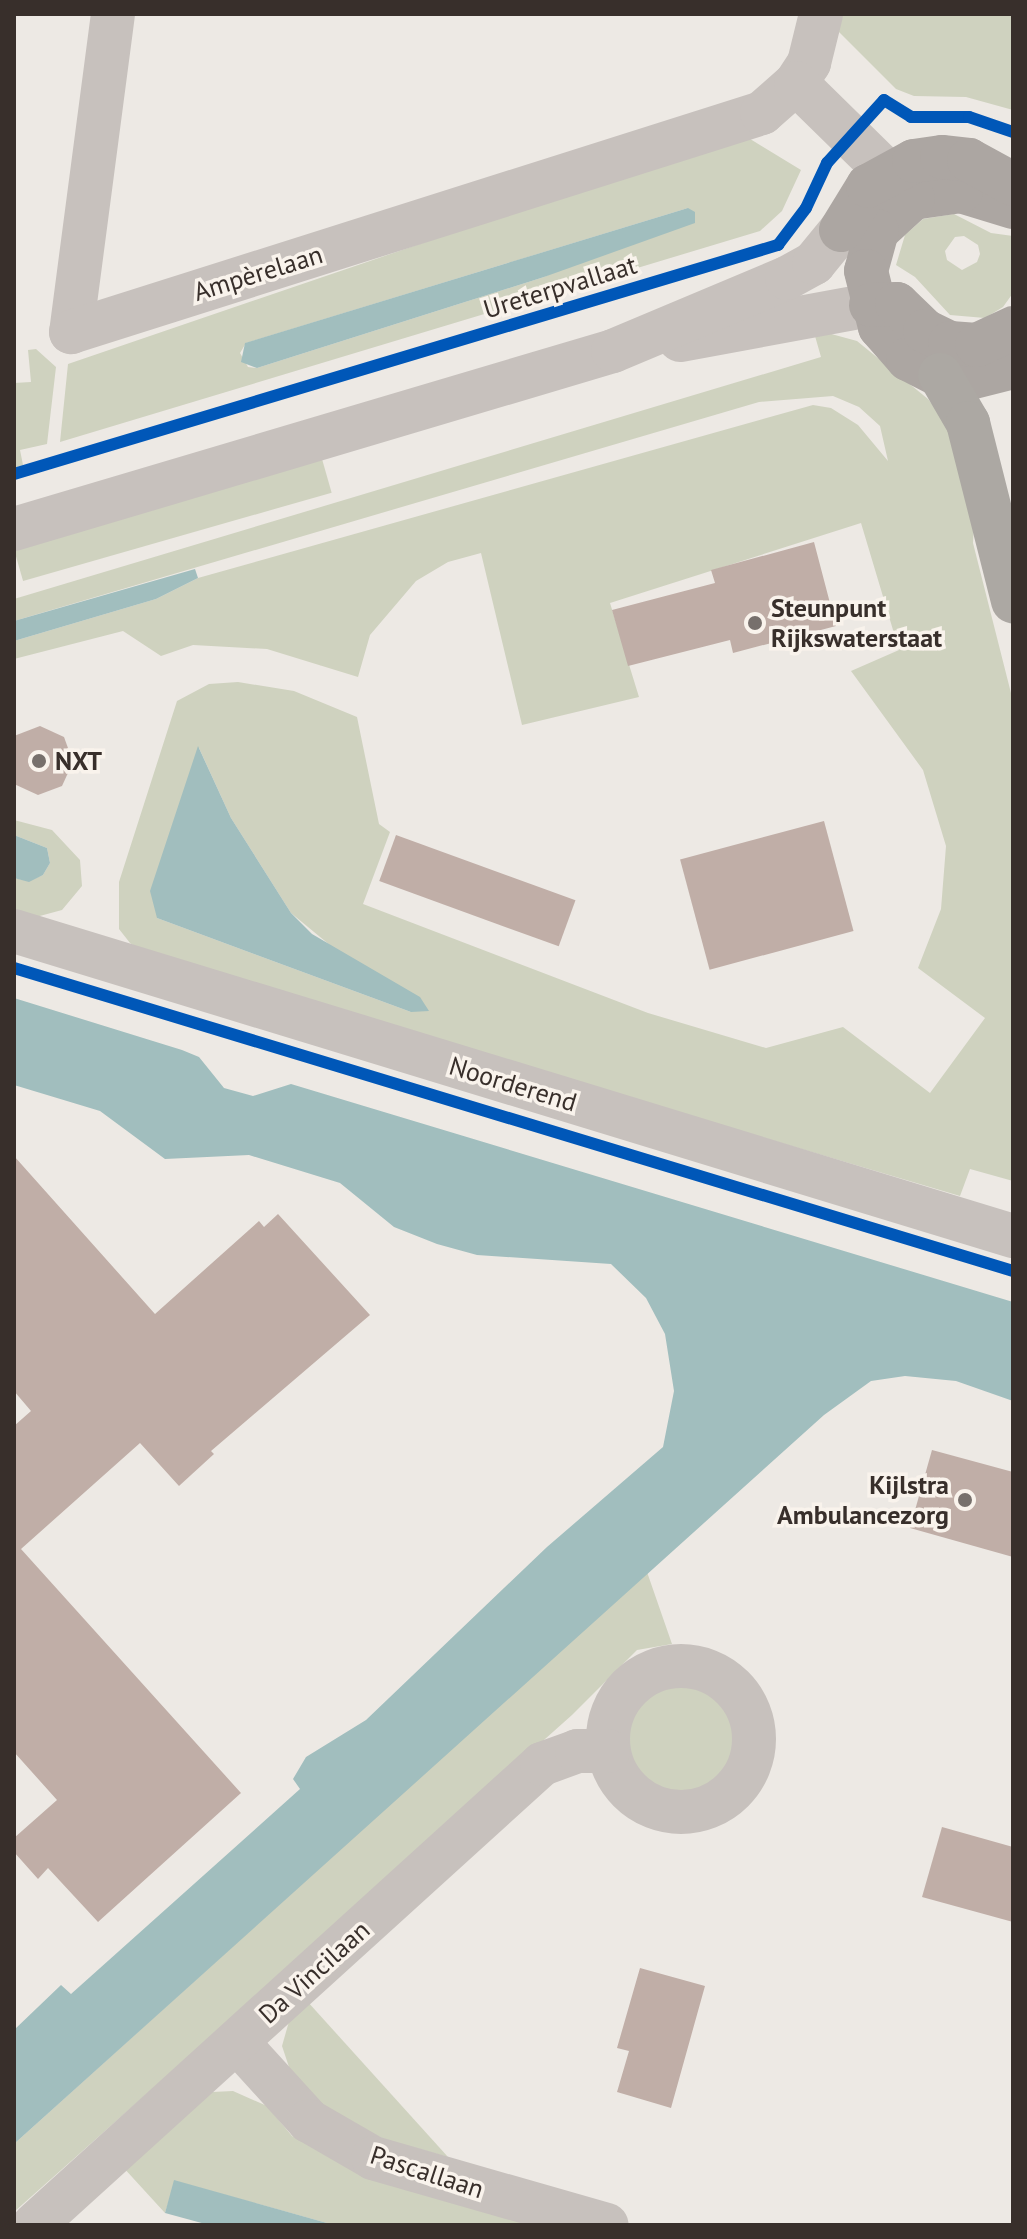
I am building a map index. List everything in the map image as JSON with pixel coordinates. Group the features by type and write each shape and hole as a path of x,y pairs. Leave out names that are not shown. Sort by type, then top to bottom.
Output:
{"highway":[{"path":"940,375 968,423 1013,601"}],"main road":[{"path":"1012,188 987,166 951,157 923,158 888,193 867,258 871,305 880,327 902,354 940,375 974,379 1013,367"},
{"path":"841,230 857,199 888,193"},
{"path":"871,305 897,304 925,331 950,343 977,345 1013,328"}],"street":[{"name":"Ampèrelaan","path":"113,14 71,332 750,118 796,83 809,63 821,14"},
{"path":"796,83 888,193"},
{"path":"15,530 613,351 787,278 814,263 841,230"},
{"path":"613,351 871,305"},
{"name":"Noorderend","path":"14,931 1013,1236"},
{"name":"Da Vincilaan","path":"34,2225 542,1764 577,1751 608,1751"},
{"name":"Pascallaan","path":"237,2042 309,2121 373,2158 607,2225"}],"green space":[{"path":"839,14 1013,14 1013,110 966,97 914,96 896,89 837,30"},
{"path":"742,134 801,170 782,211 760,231 60,442 68,364","holes":["688,208 544,277 257,368 248,367 240,353 246,343"]},
{"path":"954,214 991,233 1013,236 1013,293 1003,307 985,318 950,315 915,277 896,265 905,235 923,219","holes":["964,236 978,245 980,254 977,262 962,270 947,260 945,251 955,237"]},
{"path":"813,329 857,341 928,399 943,418 975,503 973,543 1013,701 1013,1181 970,1169 960,1196 148,955 130,943 119,929 119,882 177,701 209,684 238,682 294,691 357,717 379,824 390,832 363,904 648,1013 766,1048 843,1027 930,1093 985,1018 918,968 941,909 946,846 923,770 851,671 899,650 861,523 610,603 639,697 522,725 481,553 448,562 416,581 370,635 358,677 267,649 193,645 161,656 123,631 14,659 14,641 156,599 198,578 813,405 831,408 858,425 888,461 880,426 859,407 833,396 759,402 14,621 14,599 821,357","holes":["199,748 231,818 291,913 411,1012 157,918"]},
{"path":"36,349 56,367 47,444 20,450 23,465 14,468 14,383 31,382 28,350"},
{"path":"322,459 332,493 23,581 14,547"},
{"path":"14,820 52,830 80,860 82,886 62,910 36,917 14,914 14,878 29,881 43,875 50,863 47,848 14,835"},
{"path":"647,1572 672,1644 637,1650 572,1715 14,2212 14,2144"},
{"path":"680,1684 701,1688 718,1700 730,1717 734,1738 730,1759 718,1776 701,1788 680,1792 659,1788 642,1776 630,1759 626,1738 630,1717 642,1700 659,1688"},
{"path":"307,2001 448,2157 387,2140 327,2114 291,2073 282,2046 290,2018"},
{"path":"233,2091 267,2106 292,2136 352,2168 547,2225 334,2225 175,2181 165,2213 122,2166 212,2092"}],"water":[{"path":"688,208 695,212 695,223 544,277 257,368 241,362 245,343"},
{"path":"195,569 198,578 156,599 14,641 14,621"},
{"path":"198,746 231,818 291,913 312,934 420,997 429,1011 411,1012 157,918 150,891"},
{"path":"14,835 47,848 50,863 43,875 29,882 14,878"},
{"path":"14,998 199,1057 224,1088 253,1096 291,1084 1013,1302 1013,1401 956,1381 905,1376 871,1381 824,1415 14,2144 14,2030 61,1985 71,1994 300,1789 293,1779 306,1757 366,1720 547,1547 663,1447 674,1391 665,1334 646,1298 611,1264 477,1255 437,1244 394,1227 340,1183 249,1155 165,1159 100,1111 14,1085"},
{"path":"174,2180 334,2225 209,2225 165,2213"}],"building":[{"path":"814,542 836,626 733,653 730,640 628,666 612,610 715,583 711,570"},
{"path":"40,726 64,737 73,762 62,786 38,795 14,784 14,736"},
{"path":"824,821 854,931 710,970 680,860"},
{"path":"396,835 575,900 559,946 379,881"},
{"path":"14,1156 155,1314 259,1221 264,1227 278,1214 370,1315 211,1451 214,1454 179,1486 140,1443 21,1549 241,1793 98,1922 48,1868 38,1879 14,1852 14,1838 57,1800 14,1752 14,1426 31,1411 14,1391"},
{"name":"Kijlstra Ambulancezorg","path":"932,1450 1013,1472 1013,1557 910,1528"},
{"path":"942,1827 1013,1847 1013,1922 922,1897"},
{"path":"640,1968 705,1986 671,2108 617,2092 629,2051 617,2048"}],"cycle path":[{"name":"Ureterpvallaat","path":"14,474 778,245 806,208 827,163 884,100 911,117 969,117 1013,132"},
{"path":"14,968 1013,1271"}],"place":[{"name":"Steunpunt Rijkswaterstaat","path":"755,623"},
{"name":"NXT","path":"39,761"},
{"name":"Kijlstra Ambulancezorg","path":"965,1500"}]}
